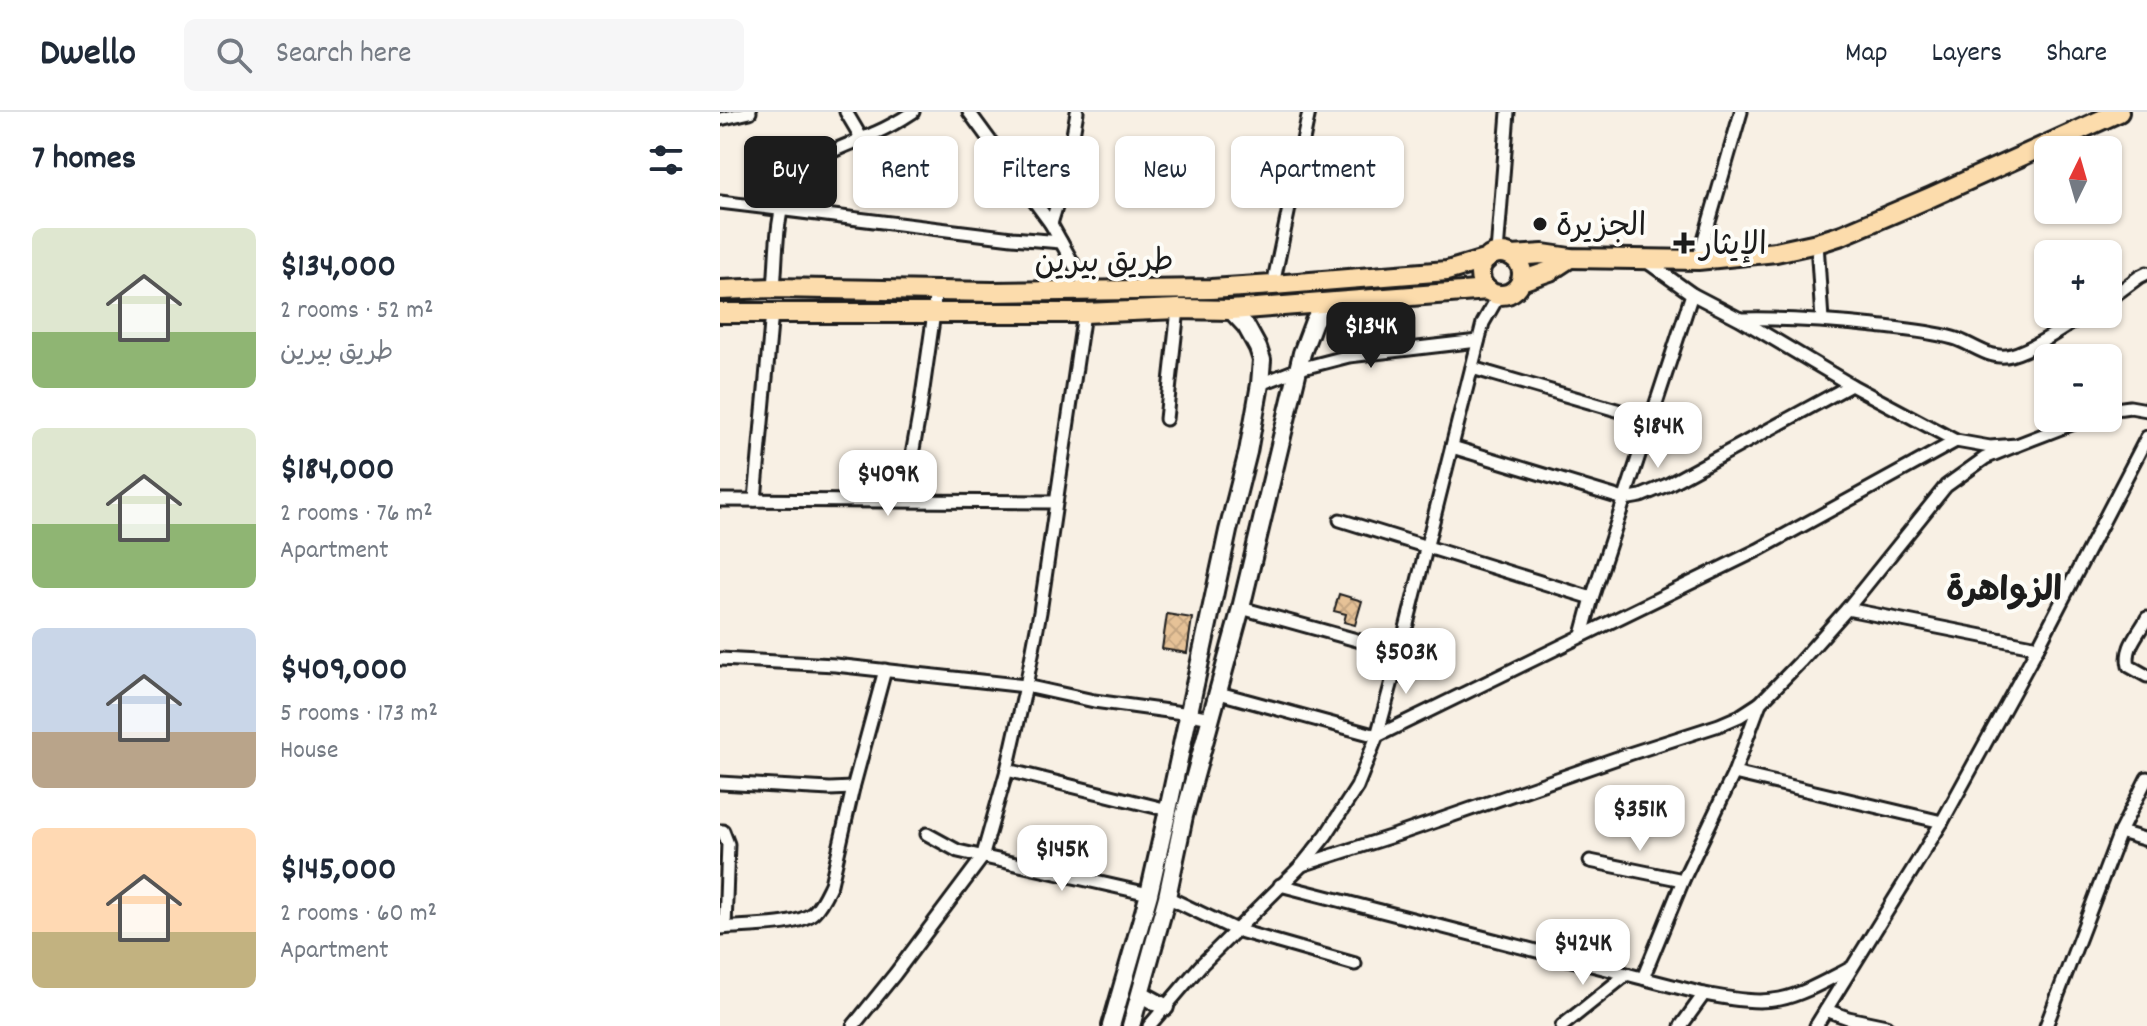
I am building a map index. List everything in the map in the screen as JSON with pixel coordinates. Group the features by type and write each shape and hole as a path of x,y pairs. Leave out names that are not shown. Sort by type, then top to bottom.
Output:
{"main road":[{"name":"طريق بيرين","path":"720,290 1211,289 1447,271 1499,256 1543,254 1570,258 1698,260 1776,252 1842,235 2119,112"},
{"path":"1499,256 1520,264 1521,281 1513,292 1494,292 1484,286 1480,275 1483,263 1499,256"},
{"path":"1521,281 1550,271 1570,258"},
{"name":"طريق بيرين","path":"720,313 1231,310 1494,292"}],"street":[{"path":"720,119 750,112"},
{"path":"846,112 860,136"},
{"path":"868,136 913,112"},
{"path":"969,112 1051,224 1088,290"},
{"path":"1051,224 1066,174 1077,112"},
{"path":"1273,285 1309,112"},
{"path":"1499,256 1508,112"},
{"path":"1698,260 1741,112"},
{"path":"774,288 781,211 789,187 799,172 853,143"},
{"path":"720,202 1061,242"},
{"path":"1817,243 1822,320"},
{"path":"1644,259 1692,294 1956,441 1990,447 2017,445"},
{"path":"2122,290 2147,273"},
{"path":"904,500 935,291"},
{"path":"1155,1024 1165,1007 1202,964 1302,865 1357,787 1377,736 1478,341 1494,292"},
{"path":"1582,635 1692,294"},
{"path":"1131,1026 1241,608 1299,369 1309,333 1325,303"},
{"path":"1166,419 1178,309"},
{"path":"1111,1026 1149,894 1248,452 1260,384 1262,360 1258,348 1246,326 1231,310"},
{"path":"755,500 772,312"},
{"path":"853,1026 982,858 1007,770 1040,612 1084,313"},
{"path":"1740,319 1822,320 1942,334 1999,356 2011,355 2063,328"},
{"path":"1260,384 1299,369 1375,352 1478,341"},
{"path":"1472,368 1651,420"},
{"path":"1452,447 1624,499 1641,496 1667,485 1851,385"},
{"path":"2122,408 2147,410"},
{"path":"1302,865 1740,716 1760,703 1847,609 1946,486 1985,458 2051,432"},
{"path":"1816,1026 1942,822 2038,647 2147,437"},
{"path":"1219,693 1377,736 1758,550 1956,441"},
{"path":"720,500 1056,502"},
{"path":"1340,520 1592,598"},
{"path":"1241,608 1400,652"},
{"path":"1847,609 2038,647"},
{"path":"2147,618 2126,656 2129,666 2147,676"},
{"path":"720,659 835,665 1026,686 1094,701 1211,718"},
{"path":"720,831 723,831 728,844 722,928 799,922 816,911 831,884 885,670"},
{"path":"1643,978 1683,880 1734,773 1760,703"},
{"path":"1007,770 1168,810"},
{"path":"1734,773 1942,822"},
{"path":"2046,1026 2120,832 2147,778"},
{"path":"720,783 853,788"},
{"path":"2120,832 2147,840"},
{"path":"927,834 958,851 982,858 1149,894"},
{"path":"1590,861 1683,880"},
{"path":"1280,885 1733,999 1781,999 1851,968"},
{"path":"1167,897 1236,930 1355,964"},
{"path":"1562,1026 1627,974"},
{"path":"1681,1026 1704,994"},
{"path":"1119,998 1165,1007"},
{"path":"1826,1010 1886,1026"}],"building":[{"path":"1339,594 1362,601 1355,625 1344,622 1346,614 1334,611"},
{"path":"1167,614 1192,618 1187,653 1162,649"}],"place":[{"name":"الجزيرة","path":"1540,224"},
{"name":"الإيثار","path":"1684,243"}],"district":[{"name":"الزواهرة","path":"2004,588"}]}
